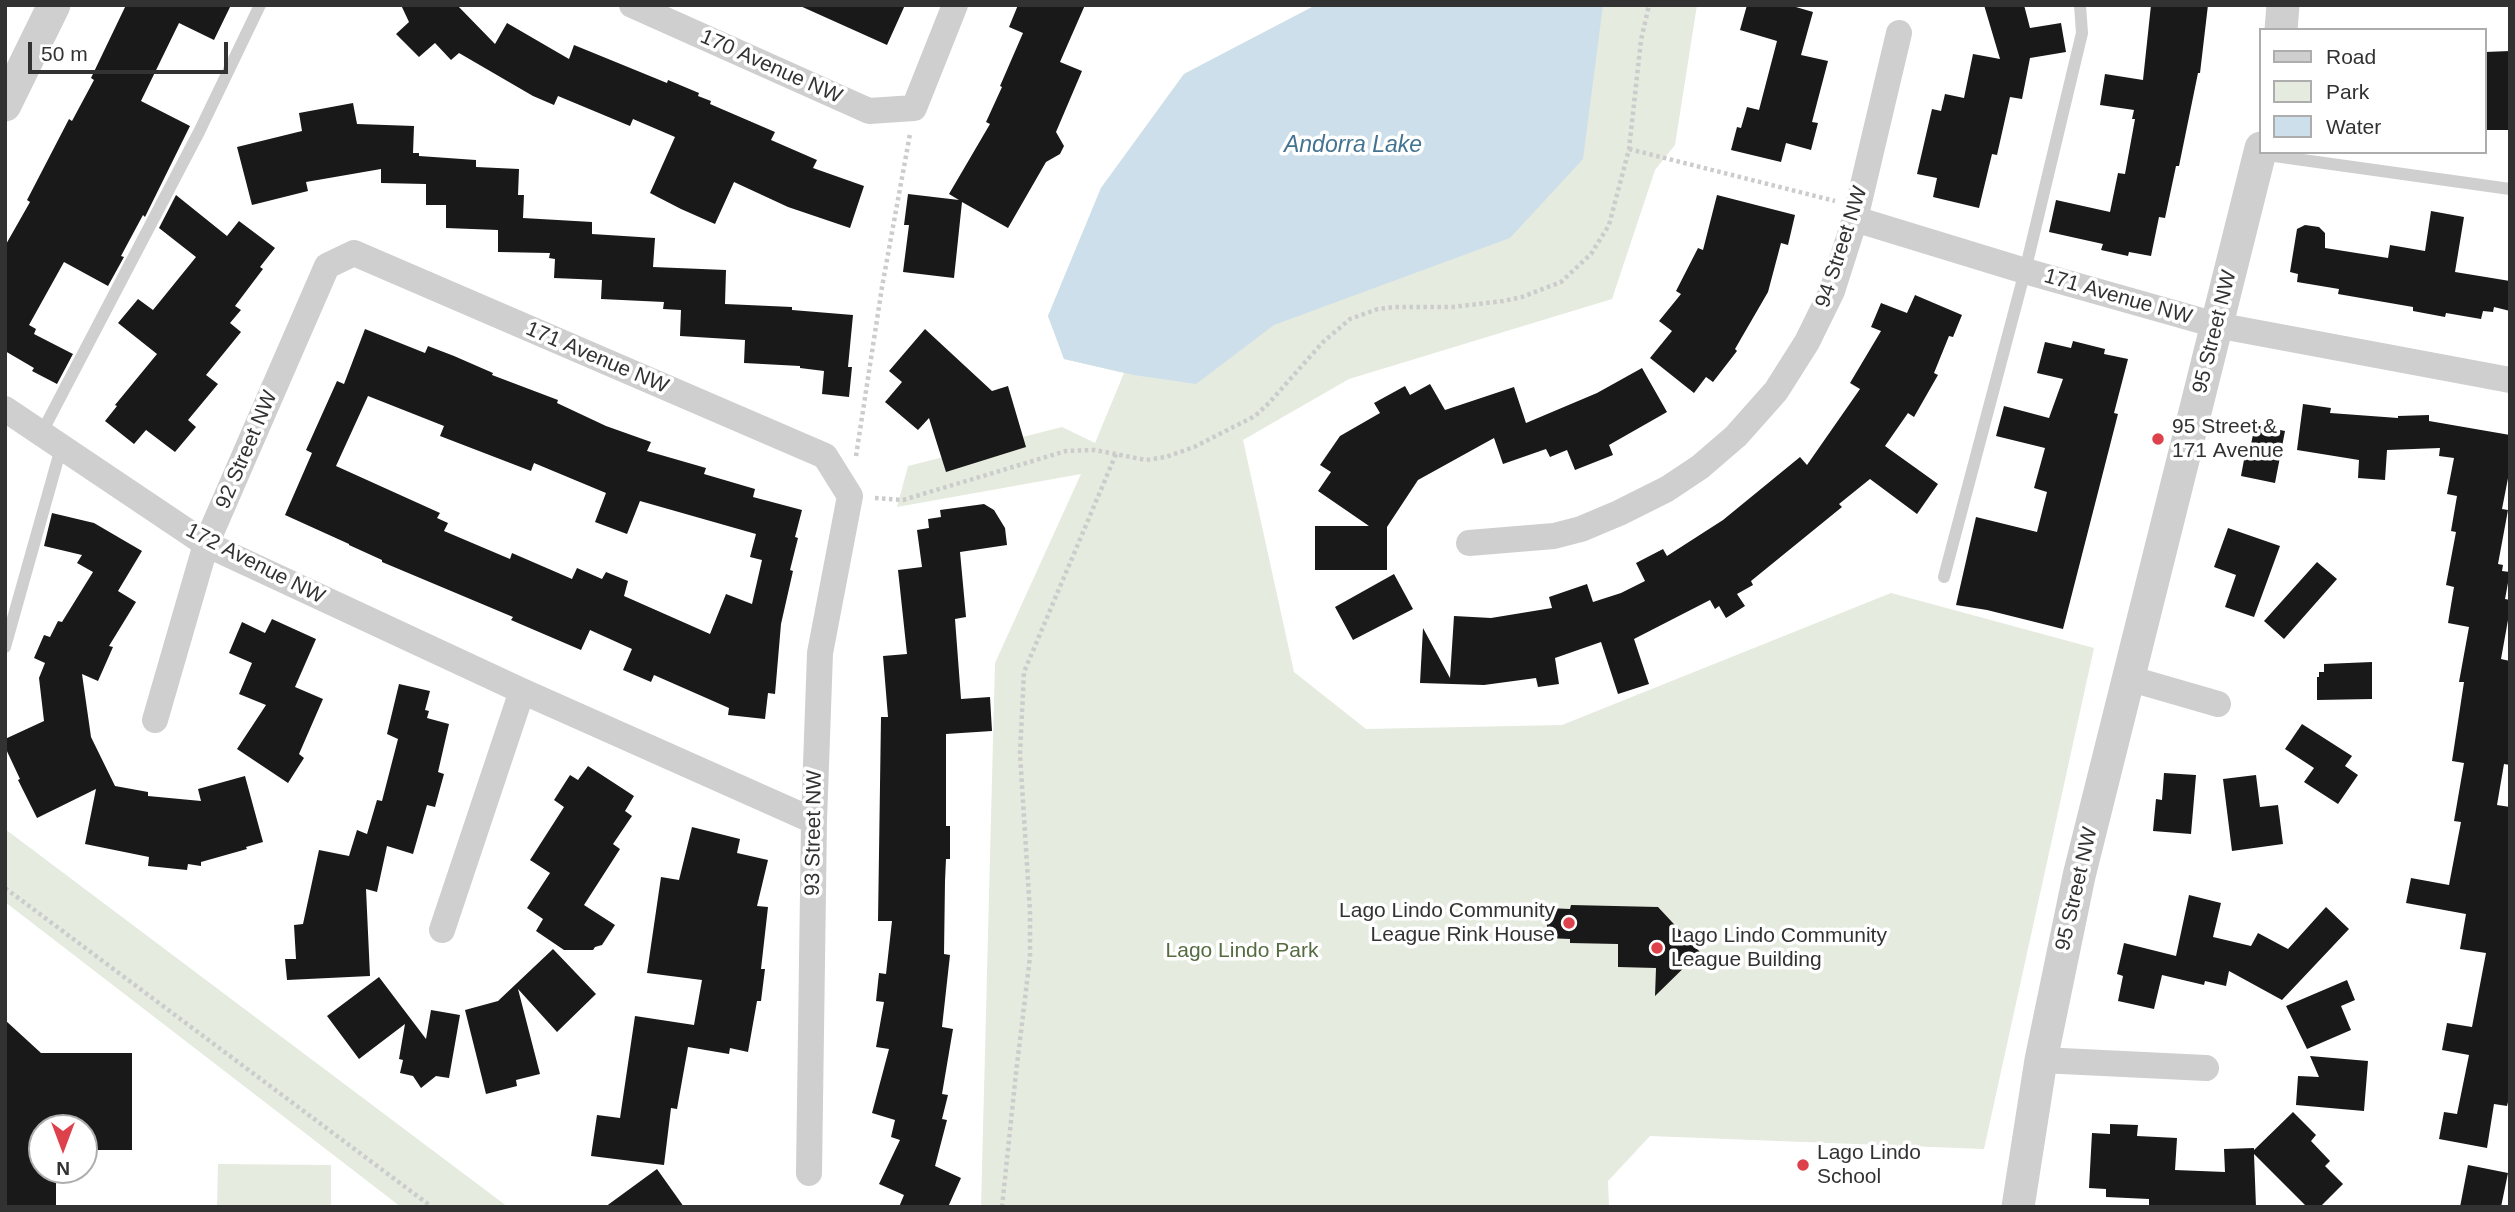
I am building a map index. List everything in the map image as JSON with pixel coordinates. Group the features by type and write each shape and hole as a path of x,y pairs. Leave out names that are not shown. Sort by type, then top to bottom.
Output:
{"street":[{"path":"5,105 54,5"},
{"name":"170 Avenue NW","path":"632,5 869,111 914,108"},
{"path":"914,108 955,5"},
{"path":"2281,28 2283,5"},
{"name":"94 Street NW","path":"1469,543 1554,537 1619,513 1655,495 1700,467 1736,436 1776,391 1807,342 1832,291 1855,219 1899,33"},
{"name":"95 Street NW","path":"2018,1207 2041,1060 2079,876 2260,154"},
{"name":"171 Avenue NW","path":"1855,219 2216,325 2510,380"},
{"name":"171 Avenue NW","path":"327,266 354,253 825,456 850,496"},
{"name":"92 Street NW","path":"155,720 206,544 327,266"},
{"name":"172 Avenue NW","path":"5,410 206,544 522,691 814,821"},
{"name":"93 Street NW","path":"809,1174 814,821 820,653 850,496"},
{"path":"2128,678 2217,704"},
{"path":"442,930 522,691"},
{"path":"2041,1060 2206,1068"}],"lane":[{"path":"5,647 51,441 260,5"},
{"path":"1944,578 2025,271 2082,33 2080,5"},
{"path":"2280,154 2510,190"}],"path":[{"path":"914,108 882,287 850,496 903,500 1066,451 1095,450 1146,460 1166,457 1194,447 1255,415 1336,329 1350,318 1395,307 1453,307 1503,301 1561,282 1591,254 1609,225 1629,149 1641,40 1649,5"},
{"path":"1629,149 1834,200 1855,219"},
{"path":"1002,1207 1030,957 1030,912 1020,754 1024,672 1116,454"},
{"path":"5,888 432,1207"}],"green space":[{"name":"Lago Lindo Park","path":"1316,5 1697,5 1675,145 1655,170 1612,299 1349,379 1243,440 1294,672 1366,729 1562,725 1891,593 2094,648 1984,1149 1650,1136 1608,1181 1609,1207 981,1207 995,663 1081,474 897,507 908,466 1062,427 1095,443 1124,373 1064,359 1048,316 1101,188 1184,74"},
{"path":"5,829 508,1207 401,1207 5,902"},
{"path":"218,1164 331,1165 331,1207 217,1207"}],"water":[{"name":"Andorra Lake","path":"1316,5 1603,5 1583,159 1510,238 1274,325 1196,384 1134,375 1064,359 1048,316 1101,188 1184,74"}],"building":[{"path":"126,5 231,5 214,40 179,23 141,101 190,126 145,217 143,215 121,256 124,257 108,286 64,262 29,325 36,329 34,334 73,354 57,384 32,371 34,368 5,351 5,246 30,202 27,200 69,119 72,121 94,80 91,78"},
{"path":"401,5 457,5 495,44 507,23 569,59 574,45 667,83 668,80 699,93 698,96 711,101 710,104 775,132 771,140 817,160 813,168 864,186 850,228 788,207 734,182 715,224 681,209 650,193 675,137 633,119 630,126 558,96 554,105 533,96 459,53 451,60 435,43 419,57 396,34 409,22"},
{"path":"798,5 905,5 887,45"},
{"path":"1018,5 1085,5 1060,62 1082,71 1056,132 1064,146 1060,154 1046,162 1008,228 962,202 954,278 903,272 909,225 904,225 908,194 959,200 949,194 990,124 986,122 1023,33 1009,27"},
{"path":"1747,5 1789,5 1813,12 1801,55 1828,61 1812,122 1818,123 1811,150 1786,143 1781,162 1731,150 1737,127 1741,128 1747,107 1759,110 1777,41 1740,30"},
{"path":"1984,5 2024,5 2030,28 2061,23 2066,52 2030,58 2022,99 2010,97 1997,155 1992,154 1979,208 1933,197 1937,178 1917,174 1932,109 1941,111 1945,94 1964,98 1973,54 2000,59"},
{"path":"2151,5 2208,5 2200,73 2165,218 2159,217 2151,256 2129,252 2128,256 2101,250 2103,244 2049,232 2056,200 2110,212 2118,173 2125,174 2135,119 2132,119 2134,110 2100,105 2105,74 2143,80"},
{"path":"2510,51 2510,130 2487,130 2487,52"},
{"path":"353,103 357,124 414,126 413,153 419,153 419,156 476,160 476,167 519,169 518,195 524,195 523,218 592,222 592,234 655,238 653,267 726,270 725,304 792,307 792,310 853,315 848,367 852,367 849,397 822,394 824,371 800,366 744,363 745,340 680,336 681,310 663,309 664,302 601,299 602,280 554,278 555,259 549,258 550,253 498,252 498,230 446,228 446,205 426,205 426,184 381,183 381,169 306,182 308,191 252,205 237,147 302,131 299,113"},
{"path":"176,195 227,236 239,221 275,248 235,306 241,310 230,323 241,332 206,375 218,384 188,420 196,427 175,452 146,430 134,444 105,421 157,354 118,323 138,299 153,310 196,257 159,228"},
{"path":"1717,195 1795,215 1788,245 1781,243 1768,292 1735,349 1737,351 1713,382 1706,377 1694,393 1650,358 1672,331 1659,321 1681,294 1676,291 1698,248 1703,250"},
{"path":"2431,211 2464,217 2455,272 2510,281 2510,311 2494,307 2493,312 2483,311 2481,319 2446,313 2445,317 2413,311 2413,307 2338,294 2339,289 2297,282 2298,274 2290,272 2297,229 2305,225 2319,227 2325,233 2325,248 2388,258 2390,245 2425,251"},
{"path":"1915,295 1962,315 1953,337 1949,336 1934,373 1938,375 1914,417 1908,413 1885,446 1938,484 1917,514 1870,479 1839,504 1842,507 1751,581 1753,585 1737,594 1745,606 1726,618 1719,606 1715,609 1710,600 1634,639 1649,684 1618,694 1601,642 1555,658 1559,684 1538,687 1536,678 1484,685 1420,683 1423,628 1450,678 1454,616 1491,618 1552,608 1549,597 1587,584 1593,602 1621,593 1645,581 1636,563 1663,549 1667,556 1723,520 1800,457 1807,465 1860,389 1850,383 1881,331 1871,327 1881,303 1907,313"},
{"path":"365,329 425,353 428,346 493,373 492,375 558,400 557,403 606,426 651,442 647,451 706,468 704,474 755,489 753,497 802,510 790,570 793,571 781,624 775,694 768,693 765,719 728,715 729,708 654,675 651,682 623,670 632,649 590,630 581,650 511,620 513,617 382,562 285,515 312,453 306,450 337,381 344,384","holes":["368,396 444,426 440,436 531,471 534,463 606,493 595,522 627,534 640,501 756,534 750,557 762,560 752,604 726,594 710,634 624,596 628,581 606,572 602,579 577,568 572,579 512,553 510,559 444,531 448,523 437,518 440,513 336,466"]},
{"path":"925,329 992,391 1008,386 1026,447 946,472 929,418 918,430 885,402 902,382 889,371"},
{"path":"2073,341 2105,349 2104,354 2128,359 2114,413 2118,414 2063,629 1956,605 1976,517 2037,532 2047,492 2034,488 2045,448 1996,436 2004,406 2049,418 2063,379 2037,373 2045,342 2071,348"},
{"path":"1642,368 1667,412 1609,445 1613,455 1575,470 1567,450 1550,457 1546,449 1503,464 1494,438 1418,480 1387,527 1387,570 1315,570 1315,526 1369,526 1318,491 1331,472 1320,465 1340,436 1380,413 1374,403 1405,386 1410,395 1430,384 1445,410 1514,387 1526,423 1597,393"},
{"path":"2303,404 2331,408 2330,413 2398,418 2429,415 2429,421 2510,435 2510,468 2502,509 2508,510 2498,564 2503,565 2502,571 2510,572 2505,599 2510,600 2510,609 2501,659 2510,661 2510,765 2504,764 2497,805 2510,807 2510,1094 2507,1106 2494,1104 2487,1148 2439,1139 2444,1112 2457,1114 2469,1055 2442,1050 2447,1023 2472,1027 2486,953 2460,949 2466,914 2406,903 2411,878 2449,885 2461,822 2454,821 2464,763 2452,761 2464,682 2459,682 2469,627 2448,623 2454,587 2446,585 2456,532 2451,531 2457,496 2447,494 2454,458 2439,456 2440,448 2387,450 2385,480 2358,478 2359,460 2297,450"},
{"path":"2255,425 2285,431 2275,483 2241,476 2246,449 2250,449"},
{"path":"984,504 994,510 1005,528 1007,545 960,552 966,617 955,619 961,699 990,697 992,731 946,734 946,826 950,826 950,859 946,859 944,954 950,955 942,1027 953,1029 942,1094 948,1095 942,1119 947,1120 935,1166 961,1178 948,1207 899,1207 904,1195 879,1184 900,1140 891,1137 895,1120 872,1113 889,1049 876,1047 884,1002 876,1001 879,973 886,974 892,921 878,921 881,717 888,717 883,656 907,654 898,570 922,567 917,530 929,528 928,519 941,517 940,510"},
{"path":"52,513 94,523 142,551 118,591 136,602 109,646 113,647 98,681 82,674 91,737 115,786 148,792 148,796 201,801 198,789 245,776 263,842 201,862 201,866 188,864 187,870 148,866 149,857 85,844 96,789 37,818 18,780 20,779 5,747 5,739 44,721 39,678 45,663 34,658 44,635 50,637 58,621 62,622 93,572 77,563 82,555 44,546"},
{"path":"2228,528 2280,546 2254,617 2225,607 2236,575 2214,567"},
{"path":"2317,562 2337,579 2284,639 2264,621"},
{"path":"1394,574 1413,609 1353,640 1335,607"},
{"path":"272,619 316,639 295,687 323,699 299,754 304,758 288,783 237,749 266,705 239,694 252,663 229,653 242,622 265,633"},
{"path":"2372,662 2372,699 2317,700 2317,677 2319,672 2324,672 2324,664"},
{"path":"399,684 430,691 425,710 429,711 427,718 449,724 438,772 444,774 435,807 427,805 413,854 387,846 377,892 366,889 370,976 287,980 285,959 296,959 294,925 303,924 319,850 349,856 357,830 367,834 377,800 382,801 398,739 387,734"},
{"path":"2302,724 2352,756 2345,766 2358,775 2338,804 2304,782 2314,768 2285,749"},
{"path":"588,766 634,796 625,811 632,816 613,844 620,849 584,905 615,925 602,945 593,950 564,950 536,931 543,919 527,908 550,873 530,860 564,807 554,800 570,775 578,780"},
{"path":"2164,773 2196,775 2191,834 2153,831 2156,799 2162,800"},
{"path":"2256,775 2260,807 2278,805 2283,844 2232,851 2223,779"},
{"path":"692,827 740,839 737,853 768,860 757,906 768,907 761,969 765,969 761,1001 757,1001 748,1052 730,1048 729,1054 688,1047 677,1109 671,1108 664,1165 591,1156 597,1115 620,1118 635,1016 694,1025 702,980 647,973 661,877 679,880"},
{"path":"2189,895 2221,903 2213,937 2251,946 2258,933 2288,949 2326,907 2349,929 2282,1000 2229,971 2226,986 2205,981 2204,985 2162,975 2154,1009 2118,1001 2123,976 2117,974 2124,943 2176,956"},
{"name":"Lago Lindo Community League Building","path":"1571,905 1658,907 1700,952 1655,996 1656,968 1618,967 1618,944 1570,943 1570,939 1547,938 1547,908 1570,909"},
{"path":"553,949 596,994 557,1032 518,989 540,1074 516,1080 517,1086 486,1094 465,1010 498,1001"},
{"path":"379,977 426,1039 431,1010 460,1015 449,1078 436,1076 421,1088 413,1076 400,1073 403,1060 399,1059 405,1024 359,1059 327,1016"},
{"path":"2347,980 2355,1000 2341,1006 2351,1030 2307,1049 2286,1006"},
{"path":"5,1020 41,1053 132,1053 132,1150 98,1150 98,1114 28,1114 28,1184 56,1184 56,1207 5,1207"},
{"path":"2310,1056 2368,1061 2364,1111 2296,1105 2298,1076 2319,1077"},
{"path":"2293,1112 2316,1135 2311,1141 2330,1161 2325,1166 2343,1184 2320,1207 2307,1207 2254,1154 2256,1207 2149,1207 2149,1199 2106,1197 2106,1189 2089,1188 2092,1133 2110,1134 2110,1124 2138,1125 2137,1136 2177,1138 2175,1170 2225,1172 2224,1149 2254,1150"},
{"path":"2468,1165 2508,1173 2501,1207 2460,1207"},
{"path":"657,1169 684,1207 605,1207"}],"place":[{"name":"95 Street & 171 Avenue","path":"2158,439"},
{"name":"Lago Lindo Community League Rink House","path":"1569,923"},
{"name":"Lago Lindo Community League Building","path":"1657,948"},
{"name":"Lago Lindo School","path":"1803,1165"}]}
